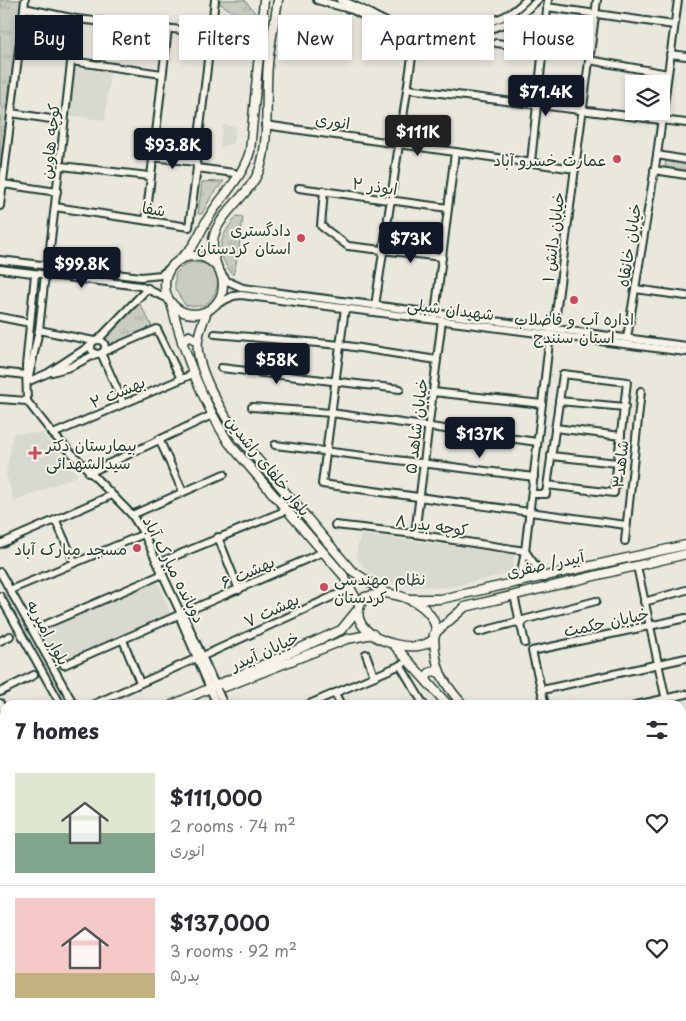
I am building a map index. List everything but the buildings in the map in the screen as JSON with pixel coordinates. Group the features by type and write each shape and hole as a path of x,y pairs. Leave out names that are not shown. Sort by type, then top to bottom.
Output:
{"main road":[{"path":"255,0 262,15"},
{"path":"262,15 264,0"},
{"path":"182,342 189,336 197,341 208,311 215,305 223,290 221,273 212,251 214,235 222,219 258,174 264,149 268,63 278,0"},
{"path":"208,311 192,314 184,312 170,301 165,283 171,266 194,248 202,229 246,165 250,151 258,60"},
{"path":"202,229 204,236 214,235"},
{"path":"181,258 196,255 204,257 217,266"},
{"name":"بلوار خلفای راشدین","path":"170,301 193,374 212,415 229,443 343,575 359,606"},
{"name":"بلوار خلفای راشدین","path":"197,341 208,383 237,435 351,570 386,593"},
{"name":"آبیدر/ صفری","path":"408,599 441,599 544,578 686,545"},
{"name":"آبیدر/ صفری","path":"434,635 465,607 686,554"},
{"path":"343,575 349,576 351,570"},
{"path":"443,700 394,645 373,634 362,622 359,606 365,597 386,593 408,599 424,608 435,627 436,665 439,673 458,700"},
{"name":"خیابان آبیدر","path":"193,700 341,630 359,606"},
{"name":"خیابان آبیدر","path":"185,700 347,639 373,634"},
{"path":"394,645 419,647 428,643 434,635"},
{"path":"428,683 426,678 429,673 434,671 439,673"}],"street":[{"path":"0,206 26,0"},
{"path":"213,15 215,0"},
{"path":"318,0 353,10 362,15"},
{"path":"340,0 375,15"},
{"path":"494,19 505,15 526,0"},
{"path":"494,27 515,20 538,0"},
{"name":"خیابان دانش ۱","path":"593,29 596,0"},
{"name":"خیابان خانقاه","path":"668,74 678,0"},
{"path":"548,3 595,14 674,25"},
{"path":"24,8 57,15"},
{"path":"496,43 504,44"},
{"path":"670,54 686,56"},
{"path":"146,220 149,176 164,60"},
{"path":"196,165 208,60"},
{"path":"375,306 412,60"},
{"path":"531,162 542,60"},
{"path":"589,60 668,74"},
{"name":"خیابان دانش ۱","path":"519,583 525,551 542,404 589,60"},
{"path":"71,61 162,74"},
{"name":"کوچه هاوین","path":"48,266 61,166 71,61"},
{"path":"408,89 625,115"},
{"path":"11,113 64,121"},
{"path":"661,120 686,123"},
{"name":"خیابان خانقاه","path":"627,338 661,120"},
{"name":"انوری","path":"265,125 575,169"},
{"path":"435,314 455,152"},
{"path":"657,155 686,160"},
{"path":"152,157 234,173"},
{"name":"شفا","path":"55,208 189,227 196,165"},
{"path":"61,166 149,176"},
{"path":"654,170 686,175"},
{"path":"3,184 57,192"},
{"name":"ابوذر ۲","path":"299,188 448,208"},
{"path":"324,191 320,226 348,246 442,257"},
{"path":"0,260 142,277 160,274 171,266"},
{"path":"0,269 148,288 170,301"},
{"name":"شهیدان شبلی","path":"221,273 227,281 243,288 435,314 686,352"},
{"path":"0,399 27,401 30,323 35,274"},
{"path":"27,378 39,330 45,275"},
{"path":"48,373 94,342 148,288"},
{"path":"635,288 686,296"},
{"path":"257,290 254,293 257,298"},
{"name":"شهیدان شبلی","path":"215,305 232,296 257,298 686,346"},
{"path":"345,308 322,484 626,525"},
{"path":"0,317 30,323"},
{"name":"خیابان شاهد ۵","path":"415,534 442,320"},
{"path":"0,372 27,378 70,367 157,329 182,379"},
{"path":"39,330 94,342 104,346 100,353"},
{"path":"216,334 341,345 437,360"},
{"path":"94,342 91,350 100,353 123,403"},
{"path":"221,368 400,389"},
{"name":"بهشت ۲","path":"53,434 193,374"},
{"path":"532,494 546,494 547,485 551,456 563,374 627,382 614,494 547,485"},
{"name":"شاهد۳","path":"625,541 641,391"},
{"path":"433,392 542,404"},
{"name":"دوبانده مبارک آباد","path":"27,401 53,434 132,515 144,534 181,614 185,618 214,689"},
{"path":"559,401 625,407"},
{"path":"252,407 331,414 538,442"},
{"path":"89,473 212,415"},
{"path":"555,428 621,436"},
{"path":"159,439 184,492"},
{"path":"275,445 534,477"},
{"path":"551,456 618,463"},
{"path":"132,515 224,474"},
{"path":"0,544 112,495"},
{"path":"158,563 287,510"},
{"path":"56,521 74,561"},
{"name":"کوچه بدر ۸","path":"335,526 415,534 525,551"},
{"path":"10,590 74,561 144,534"},
{"path":"218,537 239,590"},
{"path":"525,551 544,578"},
{"name":"بهشت ۶","path":"64,666 323,552"},
{"path":"636,566 666,700"},
{"name":"بلوار امیریه","path":"0,572 71,700"},
{"path":"33,630 163,574"},
{"name":"بهشت ۷","path":"103,700 351,588"},
{"path":"644,602 686,590"},
{"path":"514,595 525,643"},
{"name":"بلوار امیریه","path":"0,596 2,606 58,700"},
{"path":"479,632 596,600"},
{"name":"خیابان حکمت","path":"542,690 532,651 686,618"},
{"path":"0,641 10,636"},
{"path":"123,640 140,683"},
{"path":"366,654 374,676"},
{"path":"544,700 542,690 686,658"},
{"path":"319,700 402,664 420,700"},
{"path":"0,692 34,675"},
{"path":"214,689 216,700"},
{"path":"214,689 221,700"},
{"path":"335,693 338,700"},
{"path":"671,700 686,694"}],"shaded area":[{"path":"77,68 110,72 105,120 70,116 75,70"},
{"path":"223,125 236,127 233,144 220,147"},
{"name":"بیمارستان دکتر سیدالشهدائی","path":"13,433 42,433 78,475 14,502 6,474"},
{"path":"360,534 515,554 512,573 446,588 405,586 381,580 368,572 356,557"},
{"path":"157,581 171,614 59,662 42,634 43,630"}],"green space":[{"path":"1,0 21,0 19,15 15,15 15,47 0,166"},
{"path":"220,0 245,0 257,15 235,15 220,4"},
{"path":"666,158 686,161 686,173 665,170"},
{"path":"224,181 211,197 202,214 198,214 202,182"},
{"path":"237,216 243,217 233,275 223,259 221,245 226,231"},
{"path":"192,262 208,265 216,274 216,291 213,297 202,306 185,305 175,289 175,274 184,265"},
{"path":"140,304 153,328 108,347 104,339"}],"place":[{"name":"عمارت خسرو آباد","path":"617,159"},
{"name":"دادگستری استان کردستان","path":"301,238"},
{"name":"اداره آب و فاضلاب استان سنندج","path":"574,300"},
{"name":"بیمارستان دکتر سیدالشهدائی","path":"35,453"},
{"name":"مسجد مبارک آباد","path":"137,548"},
{"name":"نظام مهندسی کردستان","path":"324,587"}]}
